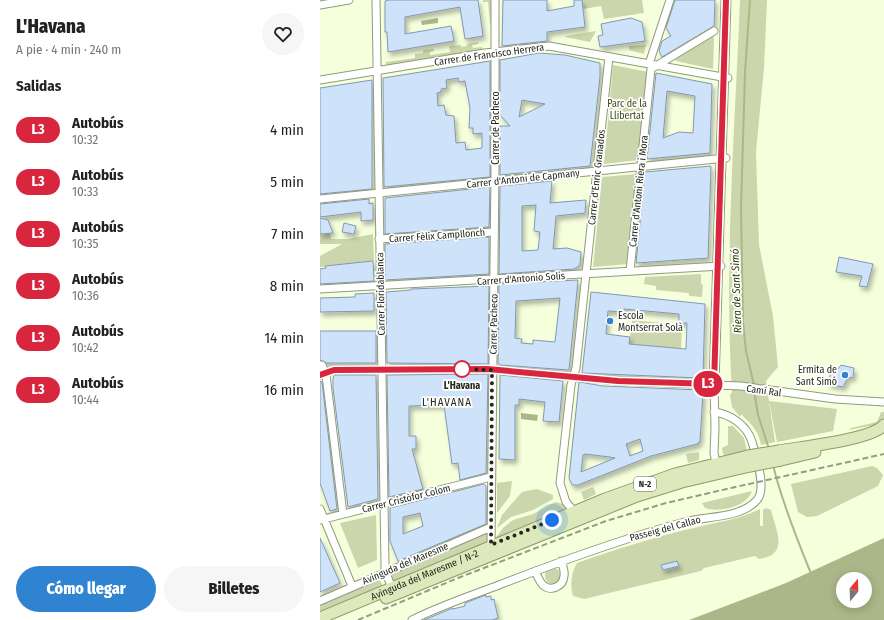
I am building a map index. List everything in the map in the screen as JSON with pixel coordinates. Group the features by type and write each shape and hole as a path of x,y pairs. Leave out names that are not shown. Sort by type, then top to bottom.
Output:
{"main road":[{"name":"Avinguda del Maresme / N-2","path":"780,455 859,436 881,429 884,426"},
{"name":"Avinguda del Maresme / N-2","path":"320,618 491,545 655,481 716,463 752,460 822,450 884,435"},
{"name":"Avinguda del Maresme / N-2","path":"337,618 590,514 657,489 752,460"},
{"path":"657,489 666,482 709,470 716,463"},
{"path":"337,618 386,595 392,588"}],"street":[{"path":"320,5 349,0"},
{"name":"Carrer Floridablanca","path":"376,0 385,571 392,588"},
{"name":"Carrer de Pacheco","path":"494,279 495,0"},
{"path":"653,65 670,0"},
{"path":"716,463 714,453 714,384 726,78 726,0"},
{"path":"653,65 714,31"},
{"name":"Carrer de Francisco Herrera","path":"320,80 377,70 554,46 726,78"},
{"name":"Carrer d'Enric Granados","path":"576,511 569,507 560,483 586,274 609,57"},
{"name":"Carrer d'Antoni Riera i Mora","path":"630,271 651,69 653,65"},
{"name":"Carrer d'Antoni de Capmany","path":"320,200 723,158"},
{"name":"Carrer Fèlix Campllonch","path":"379,239 494,232"},
{"name":"Carrer d'Antonio Solis","path":"320,289 719,266"},
{"name":"Carrer Pacheco","path":"491,545 489,369 494,279"},
{"path":"320,365 322,365 322,374 343,514"},
{"name":"Camí Ral","path":"322,374 334,370 489,369 574,377 741,386 835,399 884,402"},
{"name":"Camí Ral","path":"872,402 884,408"},
{"path":"714,412 730,416 748,432 752,460"},
{"name":"Passeig del Callao","path":"412,620 561,561 654,530 702,518 738,512 756,500 761,489 752,460"},
{"name":"Carrer Cristòfor Colom","path":"322,519 491,477"},
{"path":"320,509 322,519 352,586"},
{"name":"Avinguda del Maresme","path":"320,600 491,527"},
{"path":"535,571 545,586 551,588 559,586 564,578 561,561"}],"green space":[{"path":"483,0 493,0 493,24 490,24 488,2 483,2"},
{"path":"582,0 642,0 644,13 604,19 601,6 583,9"},
{"path":"740,0 767,0 764,68 756,152 759,245 773,316 778,367 766,381 775,442 761,445 754,428 741,414 740,417 732,407 730,395 732,392 729,294 731,196"},
{"path":"596,31 590,42 565,37 566,36"},
{"path":"712,36 714,38 713,69 676,61 675,58"},
{"path":"478,42 478,44 472,45 473,48 482,47 483,52 392,66 392,64 386,65 386,62 415,58 415,54 423,53 423,50 434,49 434,51 430,52 430,55 450,52 449,46 461,45 461,47"},
{"path":"646,45 644,54 629,50 629,46"},
{"name":"Parc de la Llibertat","path":"613,65 648,72 639,160 604,164"},
{"path":"637,174 628,264 593,267 602,177"},
{"path":"330,233 331,239 348,239 373,234 374,261 320,267 320,256 342,244 320,244 320,234"},
{"path":"701,274 701,284 703,285 702,297 689,296 689,293 656,290 656,286 644,284 645,277"},
{"path":"632,320 682,325 681,349 629,344"},
{"path":"769,401 837,409 833,431 777,442"},
{"path":"881,412 884,412 884,418 875,425 849,430 851,428 877,422"},
{"path":"728,426 733,426 744,438 747,451 725,455 723,454 722,448 728,445"},
{"path":"699,452 699,460 688,463 686,454"},
{"path":"872,466 877,468 883,475 878,486 817,516 807,517 798,512 791,484"},
{"path":"512,481 510,496 497,513 497,483"},
{"path":"593,487 596,494 584,500 581,492"},
{"path":"537,489 553,495 553,499 533,510 511,517 497,528 502,515 522,492"},
{"path":"752,491 749,497 739,505 725,509 718,510 705,508 702,503"},
{"path":"555,502 564,504 567,511 494,540 503,528 513,520 533,514"},
{"path":"766,508 771,510 778,534 778,547 775,553 769,557 759,559 755,556 704,568 701,571 584,599 573,596 573,571 577,563 652,539 737,518 760,509 760,526 763,526 763,510"},
{"path":"376,515 377,560 358,568 340,523"},
{"path":"487,533 488,542 486,544 394,582 391,578 391,575 395,572"},
{"path":"553,568 559,570 561,576 559,582 553,584 547,582 545,576 547,570"},
{"path":"375,580 380,581 382,584 381,588 320,614 320,604"}],"shaded area":[{"path":"438,18 438,23 422,25 421,21"},
{"path":"521,413 538,415 537,421 521,419"},
{"path":"884,538 884,620 689,620 786,583"}],"building":[{"path":"478,0 483,36 465,39 460,7 405,17 405,34 451,26 454,41 388,52 387,32 385,32 385,1"},
{"path":"503,0 547,0 547,11 574,6 574,0 582,0 585,27 547,32 547,41 502,46"},
{"path":"675,0 715,0 714,26 662,57 659,51 662,41 671,36 666,28"},
{"path":"631,18 642,22 645,41 600,47 598,36 603,35 601,24"},
{"path":"539,53 565,55 600,63 600,77 590,166 500,175 500,126 510,126 500,115 500,60","holes":["522,100 545,104 519,117"]},
{"path":"490,61 490,177 384,187 383,78","holes":["458,78 459,82 465,81 470,108 469,128 473,128 473,134 482,133 482,148 466,150 465,142 456,143 454,116 446,115 444,105 438,106 437,93 441,92 441,89 447,88 446,80"]},
{"path":"656,73 712,84 710,153 647,159","holes":["667,91 695,96 693,133 679,132 663,138"]},
{"path":"372,80 372,189 320,194 320,88"},
{"path":"711,166 708,258 636,263 645,172"},
{"path":"552,181 550,203 586,200 585,213 556,216 553,249 567,248 581,252 580,265 574,269 499,274 500,186","holes":["536,205 534,231 540,232 538,250 522,251 522,206"]},
{"path":"490,187 489,227 385,234 385,198"},
{"path":"369,199 369,204 373,203 373,220 361,221 361,212 320,217 320,204"},
{"path":"320,218 328,220 333,233 320,234"},
{"path":"344,223 356,226 354,234 342,232"},
{"path":"489,237 489,274 385,280 385,244"},
{"path":"839,257 873,264 867,287 859,286 862,276 836,272"},
{"path":"373,261 374,281 320,284 320,269 326,268 325,266"},
{"path":"578,280 569,370 500,365 498,363 499,284","holes":["560,298 555,342 533,340 533,344 521,343 522,339 515,338 516,301"]},
{"path":"489,286 488,364 387,363 386,292 411,289"},
{"path":"591,292 705,304 703,376 700,378 582,373","holes":["624,309 679,314 679,323 687,323 686,349 629,344 630,337 606,334 608,311 623,312"]},
{"path":"374,293 374,311 320,312 320,298 355,297 355,294"},
{"path":"320,331 376,331 376,363 326,363 320,360"},
{"name":"Ermita de Sant Simó","path":"841,365 854,368 853,378 848,377 843,387 828,384 832,367 838,369"},
{"path":"488,374 486,473 460,480 458,463 452,464 444,405 409,406 409,436 416,436 416,449 412,449 423,489 389,497 387,375"},
{"path":"335,375 376,375 378,499 348,507 333,388 333,377"},
{"path":"500,375 563,381 559,422 543,421 545,402 519,399 519,405 515,405 515,460 499,459"},
{"path":"320,381 322,382 337,509 330,511 320,483"},
{"path":"579,382 603,386 700,390 703,392 700,441 697,444 651,456 578,485 572,485 569,478","holes":["640,439 643,451 630,456 626,444","583,455 610,457 615,458 581,472"]},
{"path":"484,484 486,486 486,524 398,561 390,541 390,508","holes":["420,513 423,526 403,534 403,517"]},
{"path":"320,538 340,583 320,592"},
{"path":"677,561 679,566 663,570 661,565"},
{"path":"486,595 486,597 491,596 491,600 494,599 498,618 492,620 424,620 453,608 465,606 465,603"}],"waterway":[{"name":"Riera de Sant Simó","path":"750,0 745,72 741,208 743,322 746,351 754,385"},
{"name":"Riera de Sant Simó","path":"754,390 758,415 769,449"},
{"name":"Riera de Sant Simó","path":"773,465 785,506 810,571"}],"railway":[{"path":"358,620 458,578 606,521 666,503 884,454"}],"bus line":[{"name":"L3","path":"320,375 334,370 388,368 487,369 618,381 714,384 726,0"}],"place":[{"name":"Escola Montserrat Solà","path":"610,321"},
{"name":"L'Havana","path":"462,369"},
{"name":"Ermita de Sant Simó","path":"845,375"}],"district":[{"name":"L'HAVANA","path":"447,402"}],"route":[{"path":"462,369 492,370 491,545 552,520"}]}
